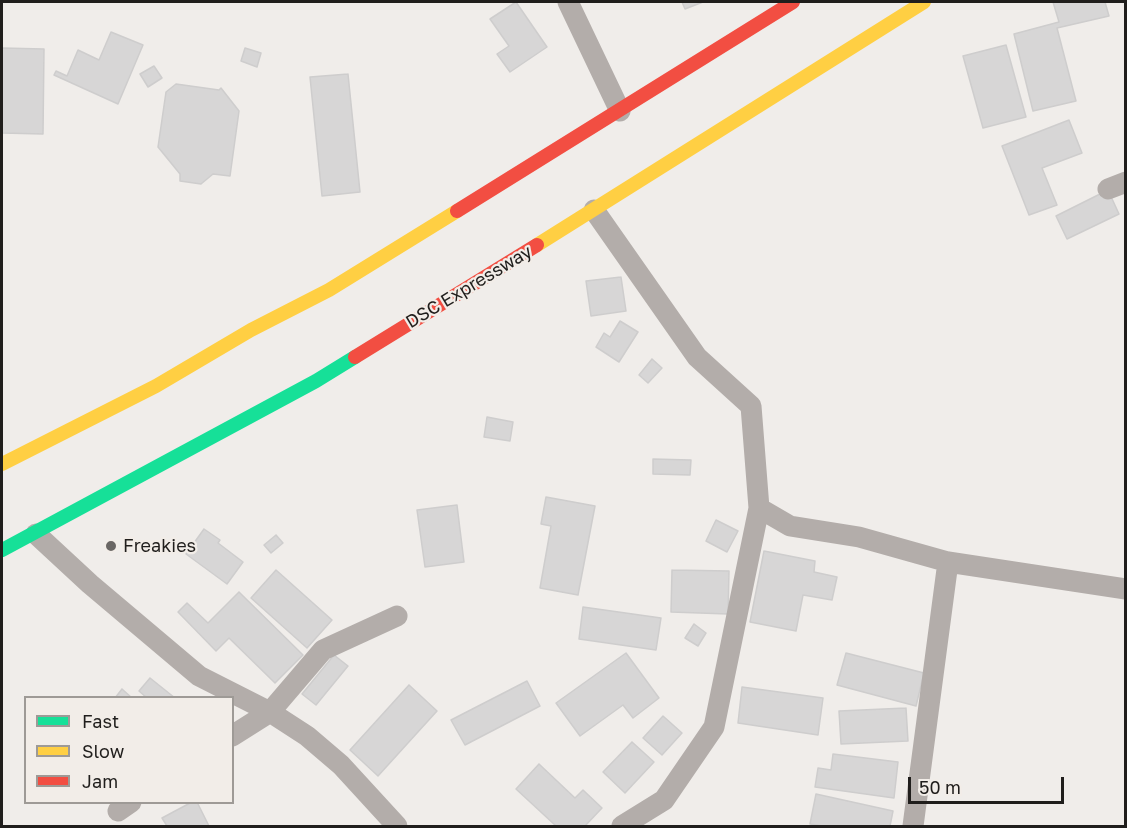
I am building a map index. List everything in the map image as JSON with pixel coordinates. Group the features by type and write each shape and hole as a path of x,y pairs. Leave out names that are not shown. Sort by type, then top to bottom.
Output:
{"main road":[{"path":"2,464 156,386 251,330 329,290 793,2"},
{"name":"DSC Expressway","path":"2,550 36,534 316,381 594,210 924,2"}],"street":[{"path":"568,2 620,111"},
{"path":"594,210 697,357 750,406 759,508 714,727 664,800 622,826"},
{"path":"759,508 790,526 859,537 948,562 1125,589"},
{"path":"36,534 90,584 199,676 270,712 307,736 341,765 397,826"},
{"path":"913,826 948,562"},
{"path":"234,735 270,712 323,650 397,616"}],"building":[{"path":"516,2 547,47 510,72 497,54 509,46 490,19"},
{"path":"682,2 703,2 685,9"},
{"path":"1053,2 1105,2 1109,16 1057,28 1076,101 1033,111 1014,34 1059,22"},
{"path":"111,32 143,45 118,104 54,75 56,71 67,76 78,50 99,60"},
{"path":"1006,45 1026,117 983,128 963,56"},
{"path":"2,48 44,49 43,134 2,133"},
{"path":"245,48 261,53 257,67 241,61"},
{"path":"154,66 162,78 148,87 140,74"},
{"path":"348,74 360,192 322,196 310,77"},
{"path":"176,84 219,90 221,88 239,111 230,176 213,174 201,184 180,181 180,174 158,147 166,92"},
{"path":"1069,120 1082,153 1042,168 1057,205 1029,215 1002,146"},
{"path":"1108,190 1119,214 1067,239 1056,216"},
{"path":"621,277 626,311 591,316 586,281"},
{"path":"620,321 638,332 619,362 596,347 604,333 610,337"},
{"path":"652,359 662,368 648,383 639,375"},
{"path":"487,417 513,422 510,441 484,437"},
{"path":"653,459 691,460 690,475 653,474"},
{"path":"546,497 595,506 578,595 540,588 551,526 541,524"},
{"path":"457,505 464,562 425,567 417,510"},
{"path":"716,520 738,531 727,552 706,541"},
{"path":"204,529 220,540 218,543 243,562 227,584 186,554"},
{"path":"276,535 283,543 271,553 264,545"},
{"path":"764,551 815,561 814,572 837,577 832,600 803,595 796,631 750,622"},
{"path":"276,570 332,620 307,648 251,598"},
{"path":"672,570 729,571 728,614 671,612"},
{"path":"239,592 303,655 275,683 229,638 216,651 178,612 187,603 208,623"},
{"path":"583,607 661,618 656,650 579,639"},
{"path":"694,624 706,633 698,646 685,638"},
{"path":"626,653 659,698 633,718 623,705 580,736 556,703"},
{"path":"846,653 924,673 916,706 837,685"},
{"path":"334,655 348,666 316,705 302,694"},
{"path":"150,678 172,696 145,696 139,691"},
{"path":"527,681 540,706 465,745 451,720"},
{"path":"409,685 437,711 378,776 350,750"},
{"path":"742,687 823,698 818,735 738,723"},
{"path":"122,689 130,696 117,696"},
{"path":"906,708 908,741 841,744 839,711"},
{"path":"663,716 682,733 662,755 643,738"},
{"path":"632,742 654,762 625,793 603,772"},
{"path":"833,754 898,762 894,798 815,787 818,768 831,770"},
{"path":"539,764 575,798 583,790 602,808 585,826 556,826 516,789"},
{"path":"816,794 893,811 890,826 810,824"},
{"path":"188,804 198,804 209,826 167,826 162,818"}],"traffic: fast":[{"path":"2,550 316,381 355,357"}],"traffic: slow":[{"path":"537,245 924,2"},
{"path":"2,464 156,386 251,330 329,290 457,211"}],"traffic: jam":[{"path":"457,211 793,2"},
{"path":"355,357 537,245"}],"place":[{"name":"Freakies","path":"111,546"}]}
